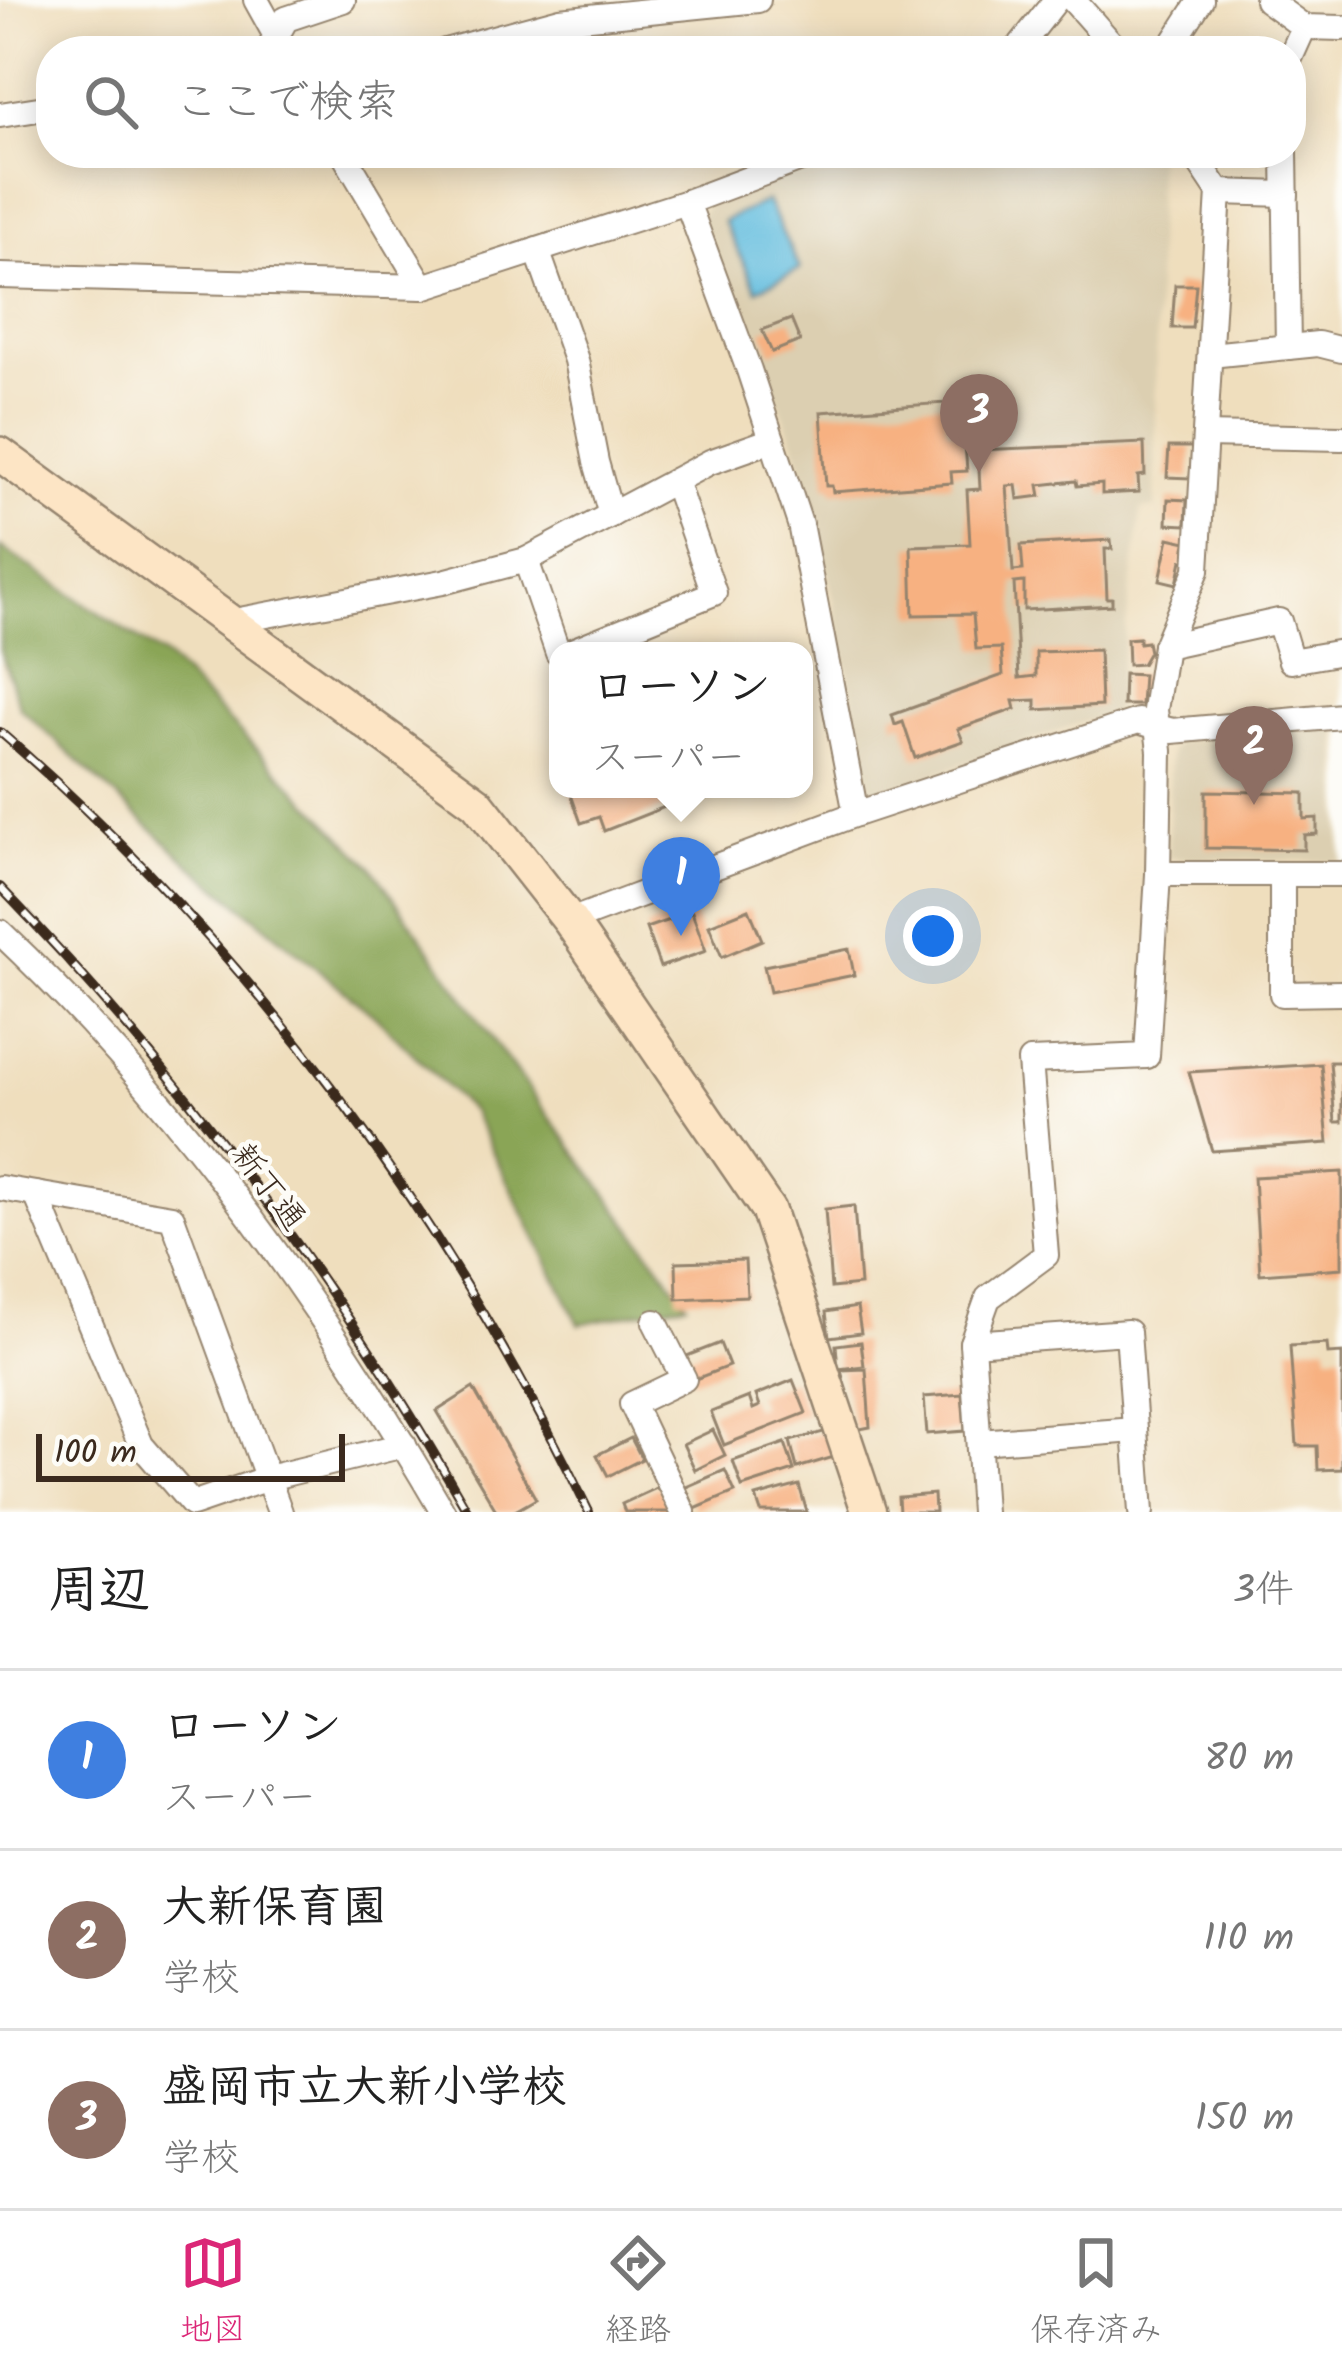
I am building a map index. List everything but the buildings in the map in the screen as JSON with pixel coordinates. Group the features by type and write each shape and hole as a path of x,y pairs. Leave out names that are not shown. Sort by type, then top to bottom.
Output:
{"street":[{"path":"256,0 272,36"},
{"path":"280,36 286,20 343,0"},
{"path":"501,36 560,20 758,0"},
{"path":"1028,36 1056,0"},
{"path":"1073,0 1105,36"},
{"path":"1178,36 1202,0"},
{"path":"1267,0 1304,28 1342,28"},
{"path":"1300,36 1304,28"},
{"path":"0,116 36,110"},
{"path":"353,168 423,287"},
{"path":"0,276 423,287 777,168"},
{"path":"983,1512 972,1343 988,1298 1046,1255 1030,1061 1148,1056 1158,874 1160,751 1155,728 1165,646 1197,569 1220,193 1203,168"},
{"path":"1286,168 1288,346"},
{"path":"1220,193 1286,194"},
{"path":"687,202 800,524 856,814"},
{"path":"537,250 576,359 611,515"},
{"path":"1210,355 1318,344 1342,350"},
{"path":"1205,435 1342,438"},
{"path":"229,622 443,582 526,560 710,462 772,440"},
{"path":"0,454 477,803 570,921 768,1210 869,1512"},
{"path":"594,642 714,593 675,481"},
{"path":"526,560 554,642"},
{"path":"1165,646 1279,621 1291,661 1342,652"},
{"path":"570,921 856,814 1138,721 1172,730 1342,716"},
{"path":"1158,874 1342,874"},
{"path":"1282,874 1282,994 1342,992"},
{"name":"新丁通","path":"0,932 132,1066 253,1220 404,1445 442,1512"},
{"path":"0,1188 172,1217 280,1512"},
{"path":"36,1194 141,1445 192,1504 268,1478 404,1445"},
{"path":"655,1322 684,1379 632,1404 683,1512"},
{"path":"972,1343 1128,1332 1141,1512"},
{"path":"979,1442 1135,1430"}],"shaded area":[{"path":"804,168 1157,168 1155,508 1141,509 1115,711 879,793 871,789 799,456 755,337 700,218 708,202"},
{"path":"1337,725 1342,861 1168,858 1170,752 1177,742"}],"green space":[{"path":"0,547 167,658 372,867 687,1303 579,1324 473,1113 374,1015 190,864 20,708 0,650"}],"water":[{"path":"767,201 800,269 757,290 723,221"}],"railway":[{"path":"0,732 177,903 335,1092 472,1295 589,1512"},
{"path":"0,887 132,1032 254,1185 366,1345 468,1512"}],"place":[{"name":"盛岡市立大新小学校","path":"979,473"},
{"name":"大新保育園","path":"1254,805"},
{"name":"ローソン","path":"681,936"}]}
